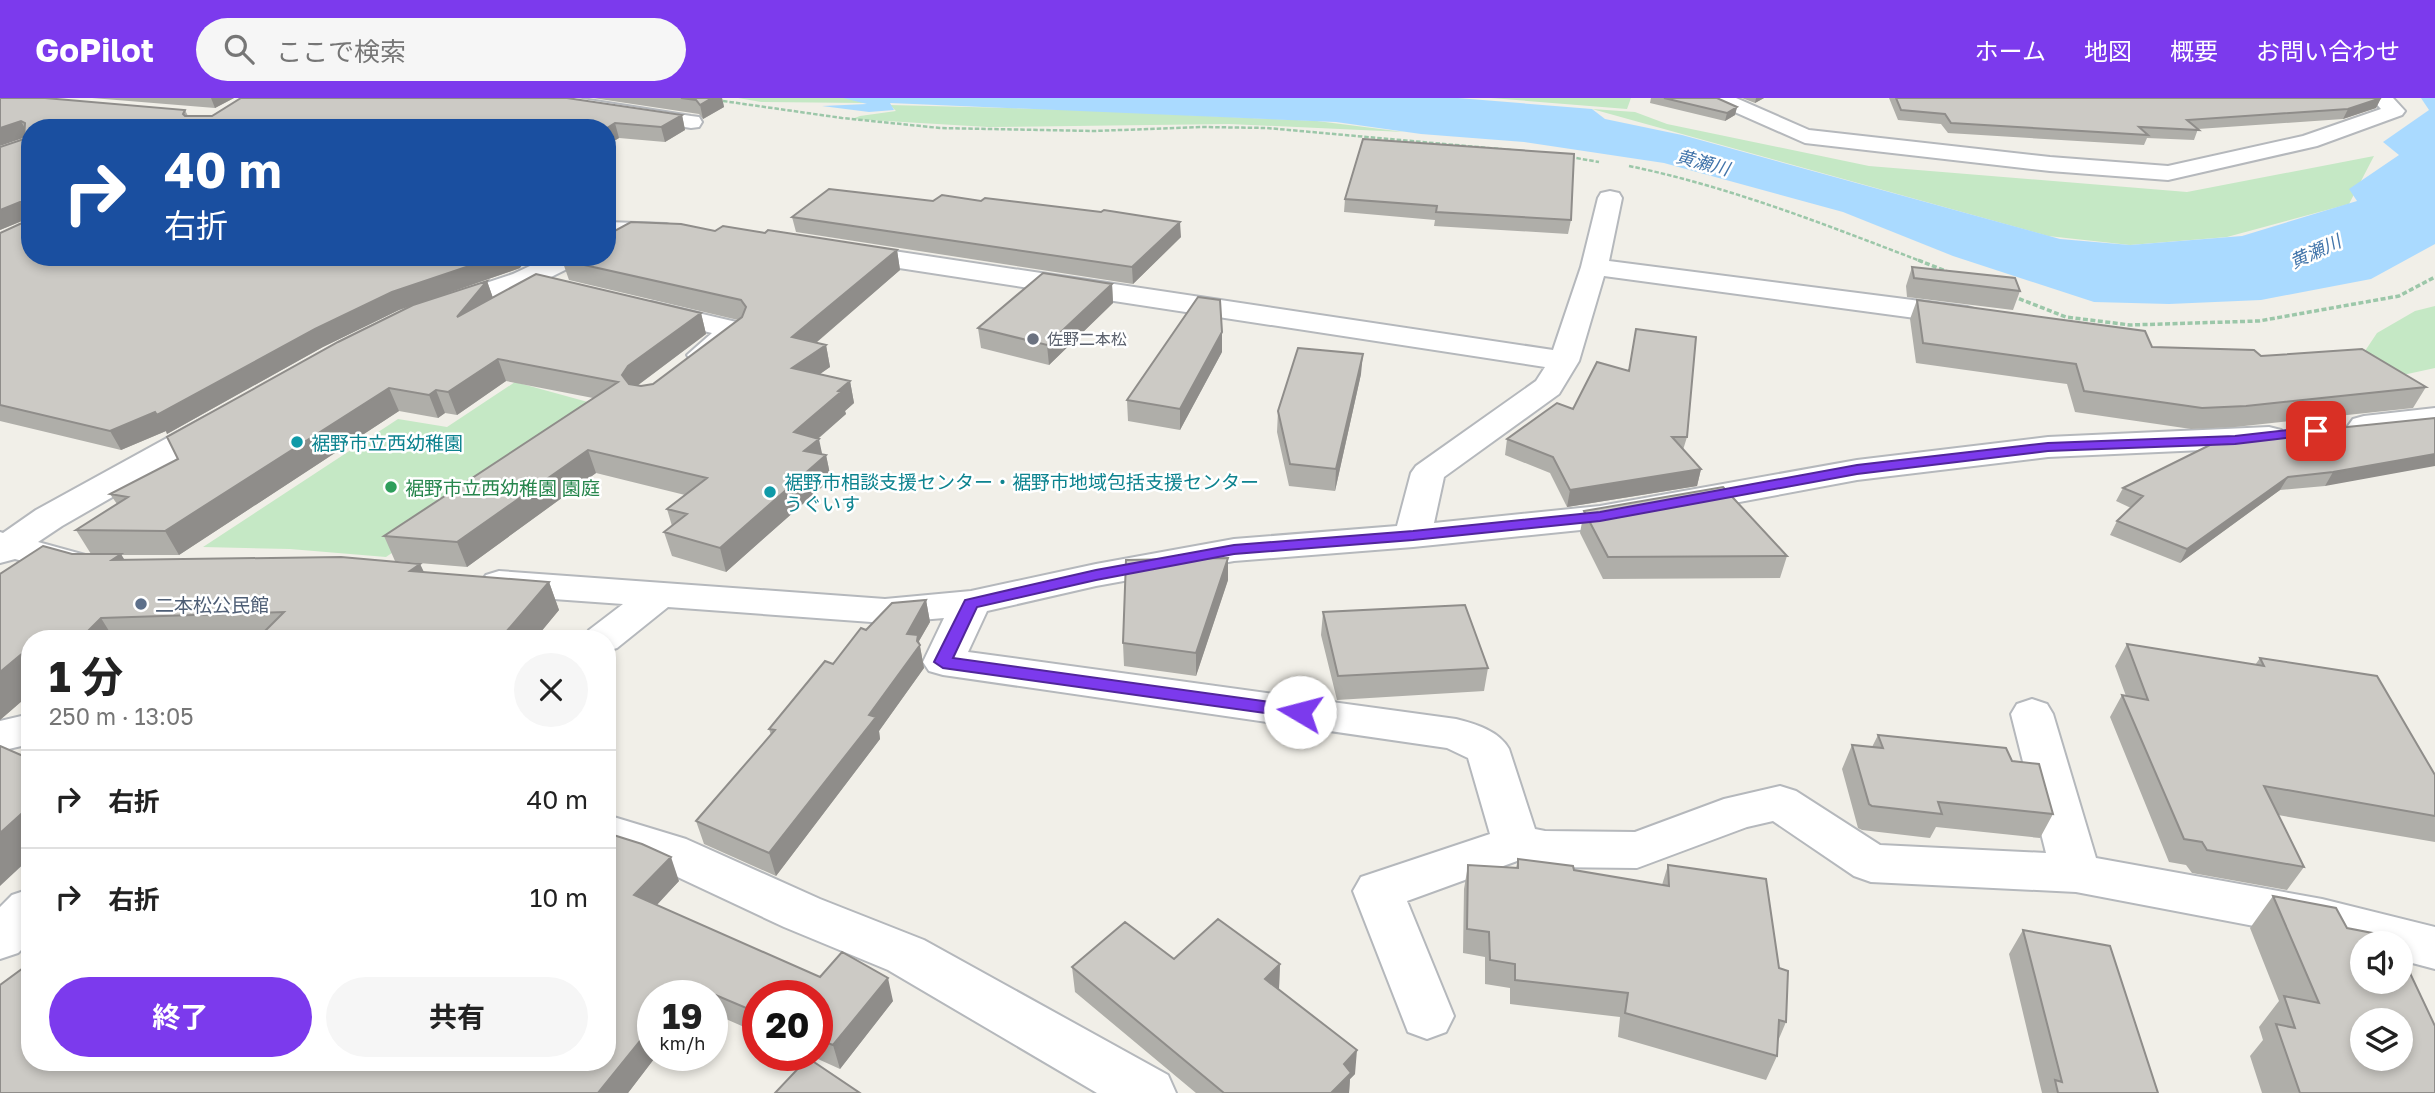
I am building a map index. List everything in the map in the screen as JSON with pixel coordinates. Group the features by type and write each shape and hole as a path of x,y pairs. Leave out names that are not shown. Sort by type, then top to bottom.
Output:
{"street":[{"path":"537,98 691,121"},
{"path":"1719,98 1805,136 2050,164 2168,173 2309,141 2395,111 2381,98"},
{"path":"1413,536 1428,473 1548,387 1564,361 1594,267 1610,198"},
{"path":"616,231 690,233"},
{"path":"820,248 1564,361"},
{"path":"410,318 523,280 552,266"},
{"path":"1594,267 1993,319"},
{"path":"523,280 563,289"},
{"path":"629,305 736,330 680,372"},
{"path":"3,547 48,518 246,407"},
{"path":"465,580 657,597 885,611 971,603 1096,575 1234,550 1413,536 1600,517 1857,470 2048,447 2235,440 2435,418"},
{"path":"3,547 90,568 118,568"},
{"path":"615,630 657,597"},
{"path":"971,603 943,662 1456,733 1487,749 1516,843"},
{"path":"2032,714 2076,873"},
{"path":"0,736 21,731"},
{"path":"1427,1016 1378,891 1516,843 1545,849 1637,850 1740,811 1780,803 1871,863 2076,873 2322,919 2435,948"},
{"path":"616,837 669,852 802,913 906,955 1148,1093"},
{"path":"0,937 21,917"}],"green space":[{"path":"738,98 850,98 867,103 761,102"},
{"path":"1491,98 1631,98 1627,109"},
{"path":"890,105 1081,110 1317,121 1404,132 1229,124 988,127 852,119 896,111"},
{"path":"1592,109 1635,112 1667,124 1869,166 2187,192 2374,156 2349,204 2227,237 2130,245 2048,236"},
{"path":"2435,306 2435,368 2389,378 2361,357 2377,333 2415,311"},
{"name":"裾野市立西幼稚園 園庭","path":"515,382 606,407 386,557 290,549 203,547 398,419 447,427"}],"water":[{"name":"黄瀬川","path":"843,98 1458,98 1592,109 1605,119 1682,135 2060,239 2130,245 2242,236 2357,201 2349,189 2399,155 2383,142 2429,110 2421,98 2435,98 2435,244 2371,279 2261,300 2169,304 2094,302 1953,256 1843,212 1664,163 1524,142 1421,134 1336,122 890,103 894,110 869,112 822,106 867,104"}],"building":[{"path":"0,98 45,98 185,110 185,116 212,116 241,98 567,98 682,115 661,127 616,123 616,119 21,119 0,128"},
{"path":"681,98 712,98 700,105 696,100"},
{"path":"1664,98 1717,98 1737,107 1727,113"},
{"path":"1896,98 2381,98 2348,109 2187,120 2199,130 2139,127 2148,135 1951,123 1945,114 1901,110"},
{"path":"1363,139 1574,154 1571,220 1436,212 1437,206 1345,199"},
{"path":"21,140 21,202 0,210 0,147"},
{"path":"829,189 933,201 942,195 981,201 985,198 1101,212 1104,210 1180,222 1132,267 792,217"},
{"path":"631,222 681,224 715,231 723,226 765,233 768,230 897,250 792,337 826,345 792,368 850,381 794,432 819,439 804,451 826,455 720,548 664,532 687,514 667,509 707,478 588,450 457,542 384,536 618,382 498,359 448,392 436,390 429,395 389,388 165,531 76,530 128,497 110,494 178,459 167,437 338,342 413,305 487,281 457,317 536,274 701,313 628,366 622,375 629,384 641,386 653,384 742,317 746,307 741,300 589,266 616,266 616,230"},
{"path":"21,223 21,266 469,266 392,292 315,329 157,415 155,412 110,431 0,405 0,233"},
{"path":"1912,267 2015,278 2020,291 1914,278"},
{"path":"1043,273 1112,284 1047,345 978,328"},
{"path":"1198,297 1220,300 1222,332 1180,409 1127,400"},
{"path":"1917,300 2145,331 2152,347 2254,350 2261,356 2362,349 2426,387 2246,406 2202,408 2084,391 2076,364 1923,343"},
{"path":"1636,329 1696,337 1687,437 1672,437 1701,469 1570,490 1553,457 1507,439 1557,403 1573,409 1597,362 1629,371"},
{"path":"1298,348 1363,354 1336,469 1290,464 1278,411"},
{"path":"2435,418 2435,454 2288,477 2187,549 2117,521 2143,496 2123,488 2220,440"},
{"path":"1723,487 1787,556 1608,557 1584,511"},
{"path":"43,546 72,554 121,554 112,560 341,557 420,564 410,571 549,582 508,630 266,630 284,612 101,618 89,630 21,630 21,654 0,672 0,574"},
{"path":"1228,558 1196,653 1123,643 1126,560"},
{"path":"926,600 907,634 918,635 917,641 920,645 869,715 876,717 769,853 696,821 775,730 769,729 825,661 833,664 861,628 866,630 892,603"},
{"path":"1465,605 1488,668 1338,676 1323,612"},
{"path":"2127,644 2264,666 2260,658 2377,676 2435,775 2435,816 2264,786 2304,867 2207,850 2202,842 2184,839 2122,695 2148,700"},
{"path":"1878,735 2006,748 2012,761 2039,764 2053,814 1938,802 1942,814 1872,806 1869,804 1852,745 1883,748"},
{"path":"0,746 21,755 21,814 0,833"},
{"path":"616,836 671,857 634,895 820,977 842,952 888,978 833,1045 833,980 742,980 742,1006 728,1000 728,980 637,980 637,1045 616,1071"},
{"path":"1518,859 1573,866 1574,870 1669,886 1668,865 1766,879 1779,968 1788,971 1786,1022 1779,1020 1777,1056 1625,1013 1628,993 1515,980 1515,964 1490,960 1489,932 1467,929 1468,865 1518,868"},
{"path":"2273,896 2336,908 2347,928 2362,931 2350,931 2350,994 2413,994 2413,979 2435,1026 2435,1093 2300,1093 2276,1024 2295,1028 2284,996 2319,1003"},
{"path":"1218,919 1280,964 1265,979 1357,1050 1344,1064 1351,1073 1331,1093 1224,1093 1072,967 1125,922 1174,959"},
{"path":"2023,930 2110,946 2158,1093 2058,1093 2055,1080 2062,1082"},
{"path":"21,970 21,1071 616,1071 598,1093 0,1093 0,985"},
{"path":"796,1071 827,1071 860,1093 775,1093"}],"place":[{"name":"佐野二本松","path":"1033,339"},
{"name":"裾野市立西幼稚園","path":"297,442"},
{"name":"裾野市立西幼稚園 園庭","path":"391,487"},
{"name":"裾野市相談支援センター・裾野市地域包括支援センター うぐいす","path":"770,492"},
{"name":"二本松公民館","path":"141,604"}],"route":[{"path":"1300,712 943,662 971,603 1096,575 1234,550 1413,536 1600,517 1857,470 2048,447 2235,440 2316,431"}]}
